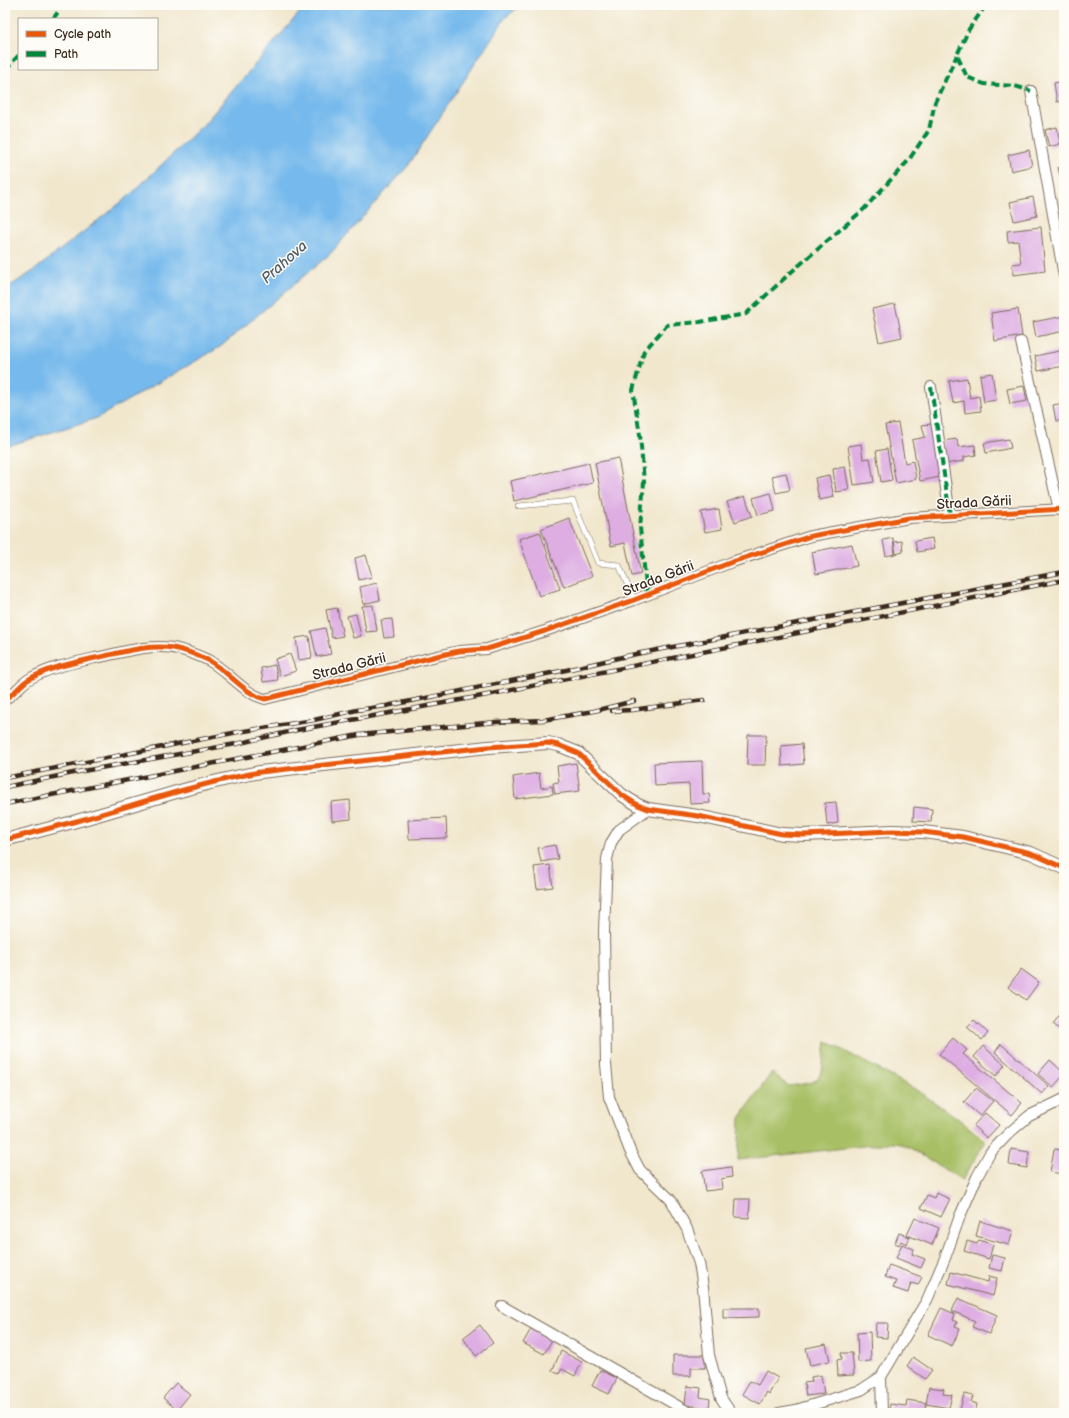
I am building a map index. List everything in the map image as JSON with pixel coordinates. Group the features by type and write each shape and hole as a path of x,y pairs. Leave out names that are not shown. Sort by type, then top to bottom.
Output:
{"street":[{"path":"1031,91 1064,276"},
{"path":"1021,342 1061,509"},
{"path":"931,387 950,515"},
{"name":"Strada Gării","path":"5,699 29,679 49,669 151,647 173,648 208,660 232,677 255,697 265,699 437,656 487,649 545,631 634,600 732,562 811,536 909,518 1061,509"},
{"path":"5,840 73,822 191,787 240,775 488,747 548,743 568,748 578,754 622,795 638,805 648,809 698,816 782,834 804,835 892,830 963,837 1031,853 1064,868"},
{"path":"648,809 619,830 611,843 607,859 604,931 606,1064 609,1096 630,1151 640,1170 671,1200 687,1229 699,1263 703,1287 709,1355 721,1398 731,1413"},
{"path":"779,1413 793,1411 861,1390 881,1377 927,1300 945,1258 960,1216 977,1177 990,1153 1009,1133 1029,1116 1064,1099"},
{"path":"502,1306 690,1413"},
{"path":"881,1377 882,1413"}],"lane":[{"path":"518,506 573,501 598,563 619,565 634,600"}],"green space":[{"path":"826,1041 915,1089 956,1117 986,1141 962,1180 902,1144 890,1143 738,1160 740,1118 772,1072 789,1086 810,1083 817,1079 822,1071"}],"water":[{"name":"Prahova","path":"306,5 521,5 505,18 408,166 330,254 220,347 97,418 5,447 5,289 32,272 129,196 204,124"}],"building":[{"path":"1064,81 1064,101 1057,102 1054,83"},
{"path":"1057,127 1060,144 1049,147 1045,130"},
{"path":"1029,150 1032,166 1011,171 1008,155"},
{"path":"1064,166 1064,175 1060,176 1058,167"},
{"path":"1033,197 1037,216 1014,221 1010,202"},
{"path":"1041,227 1045,271 1013,275 1012,264 1021,263 1018,241 1008,242 1007,231"},
{"path":"895,304 902,337 879,342 872,309"},
{"path":"1018,309 1022,336 995,341 991,313"},
{"path":"1064,316 1064,331 1036,337 1033,322"},
{"path":"1064,350 1064,366 1038,371 1035,356"},
{"path":"992,373 996,400 984,402 980,375"},
{"path":"967,378 970,398 979,396 981,411 965,413 964,401 953,403 949,381"},
{"path":"1024,386 1027,401 1010,404 1007,389"},
{"path":"1064,403 1064,420 1056,421 1053,405"},
{"path":"898,423 905,463 913,461 916,479 896,483 885,425"},
{"path":"931,424 940,477 920,481 912,440 925,437 922,425"},
{"path":"957,439 958,447 975,445 976,455 964,457 964,461 945,464 942,441"},
{"path":"1009,439 1011,448 986,453 984,443"},
{"path":"861,444 863,459 870,458 874,482 854,485 848,446"},
{"path":"887,449 892,480 881,482 876,451"},
{"path":"618,458 641,574 632,576 625,543 611,546 595,463"},
{"path":"589,463 593,483 514,501 510,481"},
{"path":"845,467 849,490 836,492 833,469"},
{"path":"786,473 790,490 776,493 772,476"},
{"path":"829,475 834,497 819,500 815,478"},
{"path":"771,493 775,511 758,515 753,498"},
{"path":"745,496 752,516 735,522 727,502"},
{"path":"719,509 722,529 705,532 701,512"},
{"path":"569,518 592,576 564,587 541,529"},
{"path":"540,532 560,589 539,596 519,539"},
{"path":"893,538 895,554 886,556 883,540"},
{"path":"932,538 934,549 917,552 915,541"},
{"path":"902,541 903,552 896,554 894,542"},
{"path":"852,544 857,566 816,574 812,552"},
{"path":"366,555 372,577 359,580 355,558"},
{"path":"377,583 380,600 363,604 360,587"},
{"path":"373,605 377,631 366,632 362,606"},
{"path":"337,608 343,636 332,638 326,610"},
{"path":"356,614 361,636 353,638 347,616"},
{"path":"392,619 394,637 384,638 381,620"},
{"path":"325,628 331,654 317,657 311,631"},
{"path":"309,636 312,658 299,660 296,638"},
{"path":"290,654 296,671 280,676 275,659"},
{"path":"275,665 278,680 263,682 261,668"},
{"path":"748,735 766,735 765,765 747,765"},
{"path":"802,744 804,764 782,766 781,746"},
{"path":"702,761 703,794 709,794 710,803 690,804 689,784 655,786 654,763"},
{"path":"576,763 580,791 555,794 553,783 559,782 557,766"},
{"path":"539,773 541,788 552,786 553,794 515,799 513,777"},
{"path":"350,800 351,819 332,821 331,802"},
{"path":"836,802 838,823 827,825 825,803"},
{"path":"914,807 932,809 931,822 913,821"},
{"path":"446,818 447,838 409,839 408,820"},
{"path":"555,845 558,859 541,862 538,848"},
{"path":"550,865 553,887 537,889 534,867"},
{"path":"1021,969 1039,982 1026,1000 1008,987"},
{"path":"1064,1009 1064,1033 1053,1024"},
{"path":"974,1020 988,1033 982,1040 967,1027"},
{"path":"953,1038 967,1050 963,1054 1022,1103 1012,1115 939,1054"},
{"path":"1001,1044 1049,1086 1042,1094 995,1052"},
{"path":"983,1046 1005,1065 996,1076 974,1057"},
{"path":"1050,1060 1064,1073 1064,1075 1053,1087 1038,1074"},
{"path":"976,1088 993,1101 980,1116 964,1102"},
{"path":"985,1113 999,1125 987,1138 973,1126"},
{"path":"1011,1149 1029,1152 1027,1168 1009,1165"},
{"path":"1054,1149 1064,1150 1064,1174 1050,1172"},
{"path":"731,1167 732,1177 721,1179 722,1189 705,1191 702,1171"},
{"path":"936,1193 950,1199 941,1217 921,1208 927,1195 934,1198"},
{"path":"736,1199 750,1199 749,1218 735,1217"},
{"path":"915,1218 939,1228 932,1245 907,1235"},
{"path":"980,1221 1013,1231 1009,1245 976,1236"},
{"path":"899,1233 910,1237 907,1244 901,1241 899,1245 895,1243"},
{"path":"979,1240 993,1245 989,1259 964,1251 967,1241 977,1244"},
{"path":"902,1244 914,1249 912,1254 925,1259 921,1268 896,1258"},
{"path":"992,1255 1005,1258 1002,1271 989,1268"},
{"path":"889,1265 922,1277 918,1285 911,1283 908,1293 893,1288 896,1281 885,1277"},
{"path":"951,1272 988,1282 989,1276 997,1278 993,1296 948,1284"},
{"path":"958,1298 997,1315 989,1334 972,1327 975,1321 952,1311"},
{"path":"723,1308 759,1308 759,1317 723,1318"},
{"path":"941,1308 955,1314 953,1320 957,1322 955,1327 960,1329 952,1346 928,1335"},
{"path":"876,1323 888,1323 887,1338 875,1337"},
{"path":"480,1325 493,1343 476,1356 463,1338"},
{"path":"531,1329 552,1340 544,1354 523,1343"},
{"path":"870,1332 871,1361 858,1362 857,1333"},
{"path":"826,1344 830,1361 810,1365 806,1348"},
{"path":"561,1351 582,1362 575,1376 562,1369 559,1374 552,1371"},
{"path":"841,1353 852,1353 854,1375 838,1376 837,1360 842,1359"},
{"path":"673,1355 705,1355 705,1368 691,1368 691,1376 673,1376"},
{"path":"913,1357 932,1370 925,1379 907,1366"},
{"path":"600,1370 617,1378 609,1394 592,1386"},
{"path":"766,1371 778,1378 769,1394 767,1392 760,1404 742,1394 750,1381 758,1385"},
{"path":"821,1375 824,1394 806,1396 804,1383 812,1382 811,1377"},
{"path":"176,1383 190,1394 177,1410 163,1398"},
{"path":"687,1386 701,1388 700,1397 710,1399 709,1408 685,1405"},
{"path":"929,1387 944,1389 943,1394 952,1395 949,1408 926,1404"},
{"path":"964,1394 973,1396 971,1402 977,1404 975,1413 960,1410"},
{"path":"907,1400 926,1403 925,1413 889,1413 890,1404 906,1406"}],"railway":[{"path":"5,778 238,732 314,720 357,710 386,706 566,670 631,655 1064,572"},
{"path":"5,787 83,771 236,744 297,730 482,696 1064,580"},
{"path":"612,711 632,710 704,700"},
{"path":"5,804 359,735 496,722 543,720 594,711 634,701"}],"marked path":[{"path":"54,18 63,5"},
{"path":"986,5 969,29 957,55 967,77 984,84 1015,86 1031,91"},
{"path":"647,595 640,528 644,482 640,435 633,390 644,351 667,325 700,322 746,314 789,274 863,210 908,161 929,130 935,102 957,55"},
{"path":"5,70 18,56"},
{"path":"931,387 950,515"}],"cycle path":[{"path":"5,699 27,680 54,668 153,647 182,650 208,660 250,692 265,699 459,651 487,649 545,631 634,600 732,562 811,536 909,518 1064,509"},
{"path":"5,840 189,789 260,772 488,747 548,743 558,745 578,753 622,795 638,805 648,809 698,816 782,834 804,835 892,831 923,832 963,837 1031,853 1064,868"}]}
